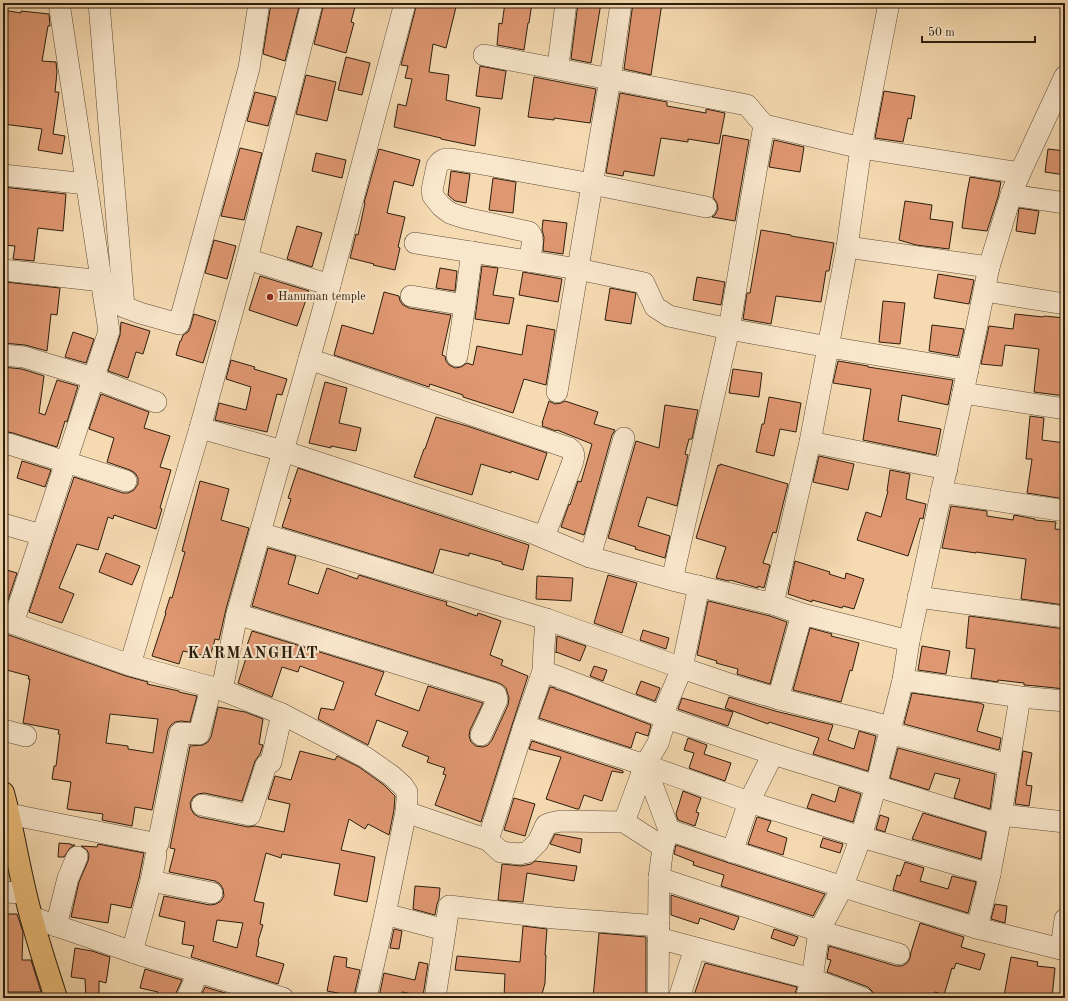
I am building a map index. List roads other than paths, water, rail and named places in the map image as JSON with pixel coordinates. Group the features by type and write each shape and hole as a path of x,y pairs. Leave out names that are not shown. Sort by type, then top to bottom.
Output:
{"main road":[{"path":"3,793 9,814 31,917 56,998"}],"street":[{"path":"59,3 109,331 42,535 8,622 130,665 216,689 282,714 365,757 392,776 403,786 407,792 408,800 406,812 366,998"},
{"path":"99,3 124,307 179,324 249,68 259,3"},
{"path":"130,665 200,428 247,259 312,3"},
{"path":"9,814 158,844 180,733 199,734 216,689 330,285 405,3"},
{"path":"559,58 566,3"},
{"path":"557,392 610,79 621,3"},
{"path":"773,604 810,442 829,347 847,247 861,148 889,3"},
{"path":"484,55 747,105 764,125 861,148 1020,173"},
{"path":"809,988 819,931 842,888 861,837 891,730 903,680 918,597 947,469 989,267 1020,173 1065,76"},
{"path":"672,580 729,329 764,125"},
{"path":"529,261 533,239 529,232 465,218 450,213 441,206 433,196 432,190 437,166 440,162 445,159 451,159 592,184 706,207"},
{"path":"3,175 87,184"},
{"path":"1012,195 1065,203"},
{"path":"415,243 578,269 644,283 655,306 670,316 729,329 968,370"},
{"path":"847,247 989,267"},
{"path":"457,356 472,252"},
{"path":"247,259 330,285"},
{"path":"3,270 102,281"},
{"path":"985,292 1065,304"},
{"path":"411,296 465,305"},
{"path":"3,355 24,357 93,378 156,402"},
{"path":"309,359 573,450 575,455 544,537"},
{"path":"963,393 1065,409"},
{"path":"200,428 283,451 544,537 590,556 672,580 773,604 802,614 909,641"},
{"path":"590,556 624,438"},
{"path":"810,442 947,469"},
{"path":"3,443 126,481"},
{"path":"941,492 1065,511"},
{"path":"3,524 42,535"},
{"path":"260,533 546,619 738,687 840,715 1009,765"},
{"path":"624,822 645,765 658,743 666,718 666,706 682,668 699,586"},
{"path":"918,597 1065,617"},
{"path":"237,614 492,693 496,695 497,700 481,735"},
{"path":"778,699 802,614"},
{"path":"488,840 543,671 546,619"},
{"path":"543,671 666,718 773,754 876,786 1000,819 1065,822"},
{"path":"903,680 1020,697 1065,701"},
{"path":"977,928 990,874 1020,697"},
{"path":"202,804 250,815 266,765 271,762 282,714"},
{"path":"524,726 645,765 750,802 861,837 990,874"},
{"path":"3,730 26,736"},
{"path":"732,852 750,802 773,754"},
{"path":"645,765 666,839 659,878 659,932 662,997"},
{"path":"406,812 488,840 501,852 519,854 528,852 538,842 546,825 551,823 561,821 624,822 666,839 732,852 842,888 977,928 1063,949 1065,919"},
{"path":"132,952 152,881 156,855"},
{"path":"56,926 68,878 77,857"},
{"path":"659,878 819,931 900,954"},
{"path":"152,881 212,893"},
{"path":"3,892 25,892"},
{"path":"435,998 449,906 659,932 695,948 809,988 863,998"},
{"path":"385,914 445,930"},
{"path":"31,917 144,956 283,998"},
{"path":"680,998 695,948"},
{"path":"187,998 198,972"}],"place":[{"name":"Hanuman temple","path":"270,297"}],"district":[{"name":"KARMANGHAT","path":"253,654"}]}
